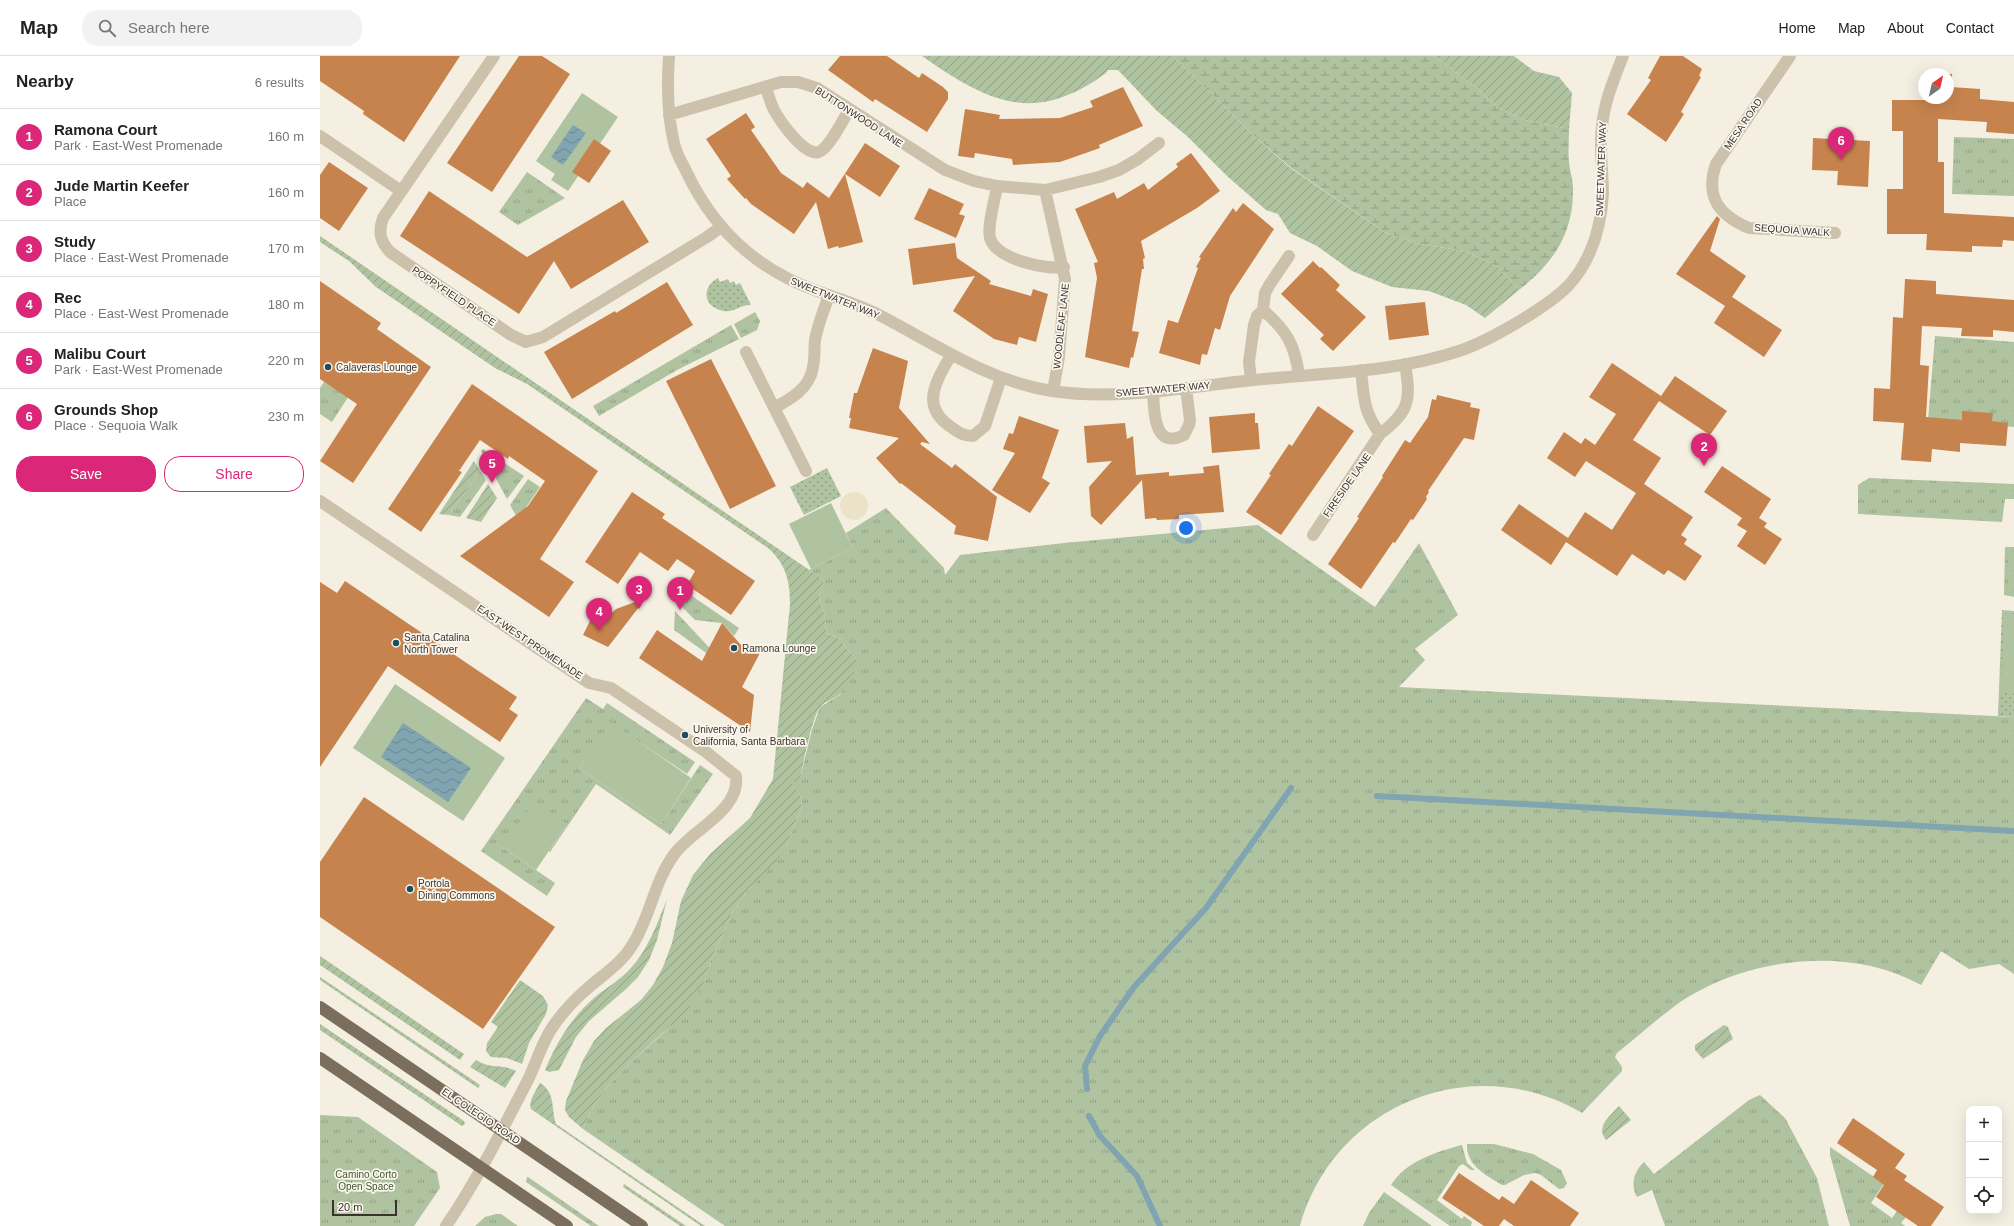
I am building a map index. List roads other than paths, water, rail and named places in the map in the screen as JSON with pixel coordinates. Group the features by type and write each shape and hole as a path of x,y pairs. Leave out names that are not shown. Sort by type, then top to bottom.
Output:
{"main road":[{"name":"EL COLEGIO ROAD","path":"320,1007 642,1226"},
{"path":"320,1058 567,1226"}],"street":[{"name":"POPPYFIELD PLACE","path":"494,56 383,218 379,228 380,237 387,249 511,335 526,342 542,337 721,227"},
{"name":"SWEETWATER WAY","path":"669,56 669,115 675,147 696,191 721,227 737,244 769,268 800,284 829,296 858,305 950,355 1001,378 1053,391 1106,394 1186,388 1406,364 1460,351 1490,338 1551,300 1569,285 1584,266 1593,246 1599,223 1603,193 1600,148 1602,123 1607,102 1623,56"},
{"name":"MESA ROAD","path":"1714,197 1711,183 1716,164 1790,56"},
{"name":"BUTTONWOOD LANE","path":"669,115 766,86 790,81 806,84 945,170 974,181 997,186 1045,190 1099,177 1119,170 1138,159 1160,143"},
{"path":"766,86 774,111 794,138 807,150 812,152 820,152 826,147 849,110"},
{"path":"320,136 401,191"},
{"path":"997,186 990,233 992,244 1004,254 1011,257 1047,268 1064,267"},
{"name":"WOODLEAF LANE","path":"1045,190 1064,267 1065,298 1053,391"},
{"name":"SEQUOIA WALK","path":"1714,197 1719,208 1727,216 1749,228 1835,233"},
{"path":"1251,380 1250,350 1254,325 1257,316 1263,310 1265,293 1289,256"},
{"path":"774,408 792,399 809,380 813,368 817,330 829,296"},
{"path":"1263,310 1281,326 1287,336 1297,357 1299,376"},
{"path":"746,352 806,471"},
{"path":"950,355 938,378 933,392 933,400 937,414 941,420 962,435 973,436 985,426 1001,378"},
{"name":"FIRESIDE LANE","path":"1313,535 1380,434 1394,424 1407,405 1409,386 1406,364"},
{"path":"1361,370 1365,403 1369,419 1380,434"},
{"path":"1152,391 1156,427 1164,435 1173,439 1184,435 1190,426 1186,388"},
{"name":"EAST-WEST PROMENADE","path":"320,501 589,682 611,688 706,752 736,776 737,782 735,793 726,805 672,856 656,890 638,936 627,954 611,970 586,989 555,1023 545,1040 531,1073 501,1130"},
{"path":"446,1226 469,1193 501,1130"}],"water":[{"path":"573,125 586,133 563,165 551,157"},
{"path":"403,723 471,768 448,802 381,757"}],"waterway":[{"path":"1087,1089 1085,1066 1100,1036 1134,987 1206,908 1291,788"},
{"path":"1377,796 2014,831"},
{"path":"1089,1116 1100,1136 1137,1176 1160,1226"}],"place":[{"name":"Grounds Shop","path":"1841,160"},
{"name":"Calaveras Lounge","path":"328,367"},
{"name":"Jude Martin Keefer","path":"1704,466"},
{"name":"Malibu Court","path":"492,483"},
{"name":"Study","path":"639,609"},
{"name":"Ramona Court","path":"680,610"},
{"name":"Rec","path":"599,631"},
{"name":"Santa Catalina North Tower","path":"396,643"},
{"name":"Ramona Lounge","path":"734,648"},
{"name":"University of California, Santa Barbara","path":"685,735"},
{"name":"Portola Dining Commons","path":"410,889"}],"park label":[{"name":"Camino Corto Open Space","path":"366,1180"}]}
